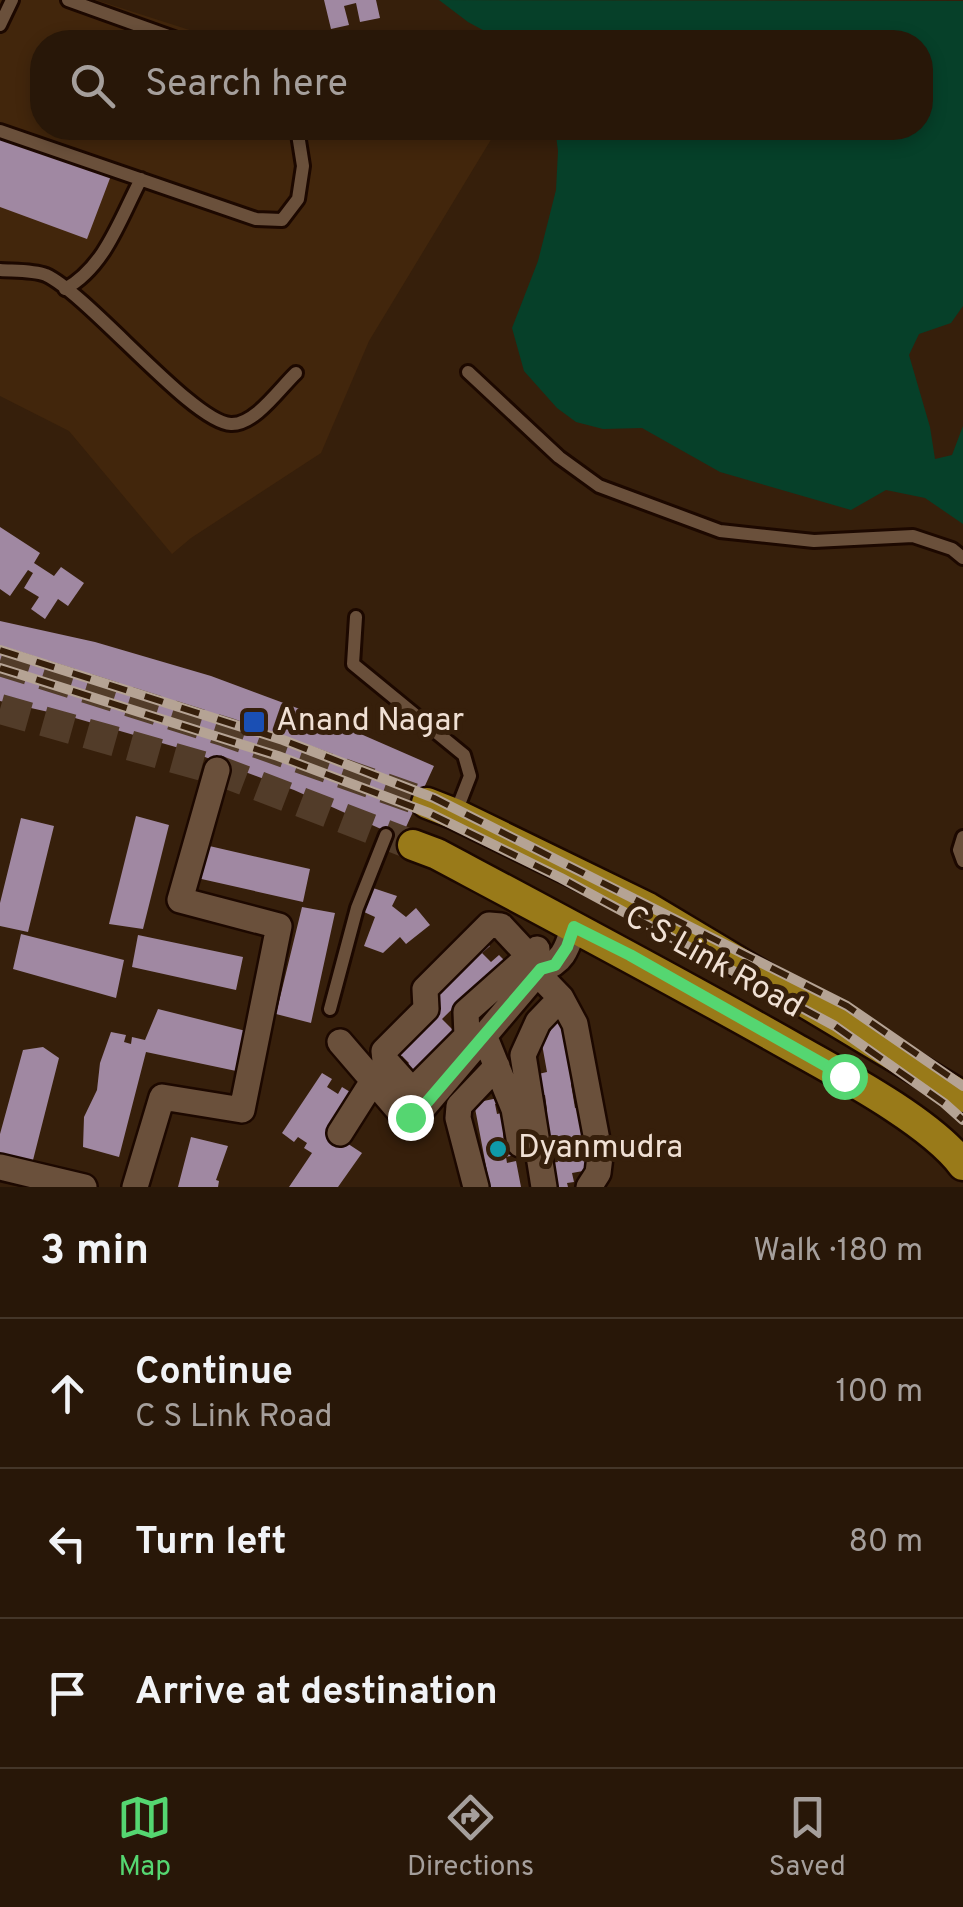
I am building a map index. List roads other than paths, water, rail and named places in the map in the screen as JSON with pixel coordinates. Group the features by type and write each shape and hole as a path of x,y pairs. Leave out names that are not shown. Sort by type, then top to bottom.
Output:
{"main road":[{"name":"C S Link Road","path":"441,809 648,908 963,1097"},
{"name":"C S Link Road","path":"400,840 630,955 844,1076 960,1153"}],"street":[{"path":"135,1187 162,1097 242,1110 279,926 180,900 217,770"},
{"path":"340,1042 401,1113 410,1117 484,1036 536,962 546,913"},
{"path":"574,927 555,965 536,962 466,1012 468,1036 418,1086 410,1088 385,1060 384,1051 426,1009 425,989 489,925 501,926 536,962 575,1024 600,1156 598,1172 589,1187"},
{"path":"544,1187 523,1055 538,1022 561,998"},
{"path":"484,1036 514,1109 527,1187"},
{"path":"476,1187 458,1118 459,1106 497,1066"},
{"path":"340,1133 373,1081"},
{"path":"0,1168 84,1187"}],"lane":[{"path":"0,25 12,0"},
{"path":"68,0 152,30"},
{"path":"0,131 256,219 282,220 298,199 303,166 301,140"},
{"path":"64,290 84,278 101,256 140,180"},
{"path":"0,270 45,275 188,398 214,418 231,424 250,418 296,373"},
{"path":"468,372 559,457 600,486 720,531 814,541 912,536 952,549 963,558"},
{"path":"356,617 353,664 464,755 470,776 441,809"},
{"path":"963,837 958,850 963,861"},
{"path":"330,1008 357,908 400,840"}],"tunnel":[{"path":"0,661 226,732 427,803"},
{"path":"0,709 217,770 413,845"}],"railway":[{"path":"0,650 283,740 434,798 847,1006 963,1086"},
{"path":"0,668 278,756 429,813 561,878 835,1026 963,1120"}],"place":[{"name":"Anand Nagar","path":"254,722"},
{"name":"Dyanmudra","path":"498,1149"}]}
